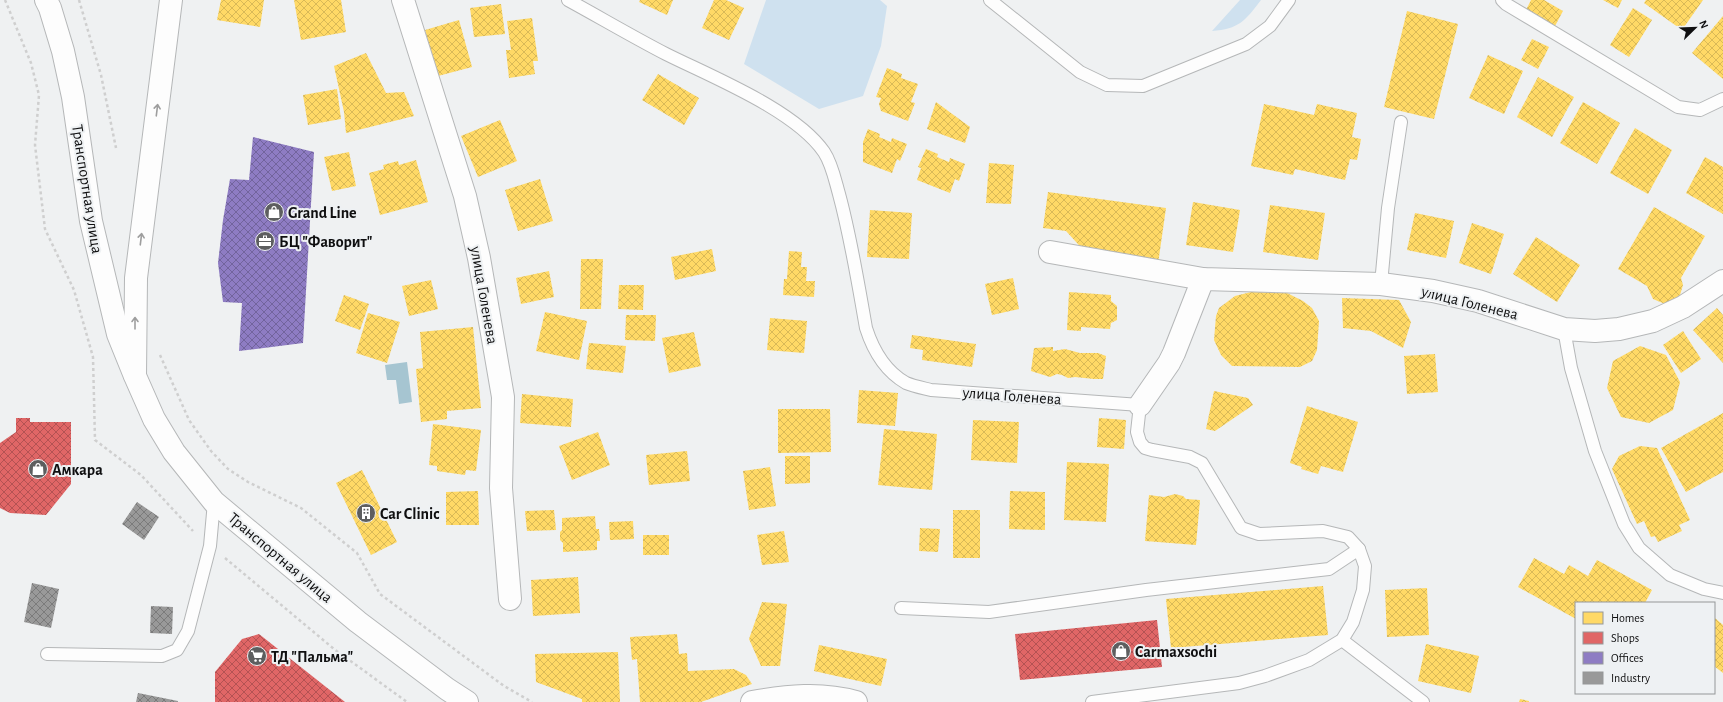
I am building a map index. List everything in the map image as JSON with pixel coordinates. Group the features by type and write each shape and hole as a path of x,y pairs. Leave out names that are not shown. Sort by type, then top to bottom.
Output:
{"street":[{"name":"Транспортная улица","path":"46,0 50,8 63,51 73,97 91,222 106,288 118,334 154,419 174,452 214,502 358,622 447,689 467,702"},
{"name":"улица Голенева","path":"403,0 465,196 481,265 503,397 501,488 510,599"},
{"name":"Транспортная улица","path":"135,376 136,278 172,2"},
{"name":"улица Голенева","path":"1050,252 1203,280 1380,284 1433,291 1478,301 1564,329 1595,331 1619,329 1653,322 1683,307 1723,281"},
{"path":"1140,405 1174,353 1203,280"},
{"path":"752,702 785,696 820,695 856,702"}],"lane":[{"name":"улица Голенева","path":"568,0 665,53 742,91 793,121 812,138 824,152 832,168 845,216 866,328 871,344 888,370 907,383 931,390 1140,405"},
{"path":"990,0 1080,72 1107,85 1143,86 1246,44 1270,26 1289,0"},
{"path":"1502,0 1678,107 1700,110 1723,99"},
{"path":"1380,284 1388,208 1401,122"},
{"path":"1564,329 1571,368 1595,451 1624,524 1639,548 1670,575 1704,589 1723,593"},
{"path":"1092,702 1239,683 1283,670 1309,660 1342,640 1353,622 1363,590 1365,566 1359,550 1348,537 1323,531 1259,534 1241,528 1202,463 1190,457 1145,448 1140,442 1137,432 1140,405"},
{"path":"47,654 162,656 177,650 188,632 210,546 214,502"},
{"path":"901,608 989,612 1146,590 1329,569 1359,550"},
{"path":"1342,640 1423,702"}],"path":[{"path":"79,0 101,75 116,148"},
{"path":"157,348 175,392 189,420 211,450 228,469 248,482 301,508 357,553 380,594 504,686 532,702"},
{"path":"334,649 407,702"}],"shaded area":[{"path":"766,0 880,0 887,6 881,46 863,96 819,109 744,64"},
{"path":"1240,0 1261,0 1241,23 1229,28 1212,31"},
{"path":"407,362 412,402 399,404 396,380 387,380 385,365"}],"building: Homes":[{"path":"221,0 264,0 260,27 217,20"},
{"path":"294,0 341,0 346,32 301,40"},
{"path":"640,0 673,0 667,15 639,2"},
{"path":"714,0 726,0 744,8 729,40 702,28"},
{"path":"1531,0 1544,0 1563,11 1555,26 1526,10"},
{"path":"1603,0 1622,0 1618,8"},
{"path":"1646,0 1703,0 1682,30 1644,3"},
{"path":"501,4 505,34 474,37 470,8"},
{"path":"1633,8 1652,20 1629,57 1610,45"},
{"path":"1407,11 1458,24 1434,119 1384,107"},
{"path":"1723,16 1723,79 1692,53"},
{"path":"532,18 538,61 533,61 535,74 509,78 506,50 511,50 507,21"},
{"path":"459,20 472,67 438,76 425,30"},
{"path":"1532,39 1549,47 1538,69 1521,60"},
{"path":"366,53 386,93 404,92 414,116 346,133 344,112 334,66"},
{"path":"1488,55 1523,71 1504,114 1469,98"},
{"path":"887,68 902,74 901,78 918,84 911,102 915,103 908,121 881,111 879,104 881,98 876,97"},
{"path":"658,74 699,98 684,125 642,100"},
{"path":"1538,77 1574,97 1552,137 1517,117"},
{"path":"337,89 341,119 308,125 303,95"},
{"path":"936,102 970,127 965,143 927,129"},
{"path":"1583,102 1620,123 1597,164 1560,143"},
{"path":"1264,104 1314,115 1317,104 1357,113 1352,137 1361,139 1357,160 1350,159 1345,180 1295,169 1293,175 1251,166"},
{"path":"500,120 517,161 478,177 461,136"},
{"path":"1635,128 1672,150 1648,194 1610,173"},
{"path":"868,129 880,134 879,137 891,142 892,138 907,144 900,161 897,159 892,173 863,162 863,142"},
{"path":"926,149 938,154 937,157 949,162 950,158 965,164 959,181 955,179 950,193 917,180 921,168 918,167"},
{"path":"349,152 356,186 332,191 324,157"},
{"path":"1705,157 1723,167 1723,214 1686,193"},
{"path":"416,160 428,202 380,215 369,173 384,169 383,165 398,161 399,165"},
{"path":"989,163 1014,165 1011,204 986,203"},
{"path":"540,179 553,221 518,231 505,190"},
{"path":"1048,192 1166,208 1158,264 1087,254 1066,231 1043,228"},
{"path":"1193,202 1240,210 1233,252 1186,245"},
{"path":"1270,205 1325,213 1318,260 1263,252"},
{"path":"1654,207 1705,236 1681,278 1683,285 1680,295 1678,298 1665,304 1653,299 1647,286 1618,269"},
{"path":"870,210 912,213 909,259 867,257"},
{"path":"1415,213 1454,221 1446,258 1407,250"},
{"path":"1472,223 1504,234 1491,274 1459,263"},
{"path":"1536,237 1580,265 1557,302 1513,274"},
{"path":"712,249 716,271 675,280 671,257"},
{"path":"789,251 802,252 801,267 807,267 806,281 815,281 814,297 783,295 784,279 787,279"},
{"path":"581,259 603,259 601,309 580,309"},
{"path":"549,271 554,297 521,304 516,278"},
{"path":"1013,278 1019,309 992,315 985,284"},
{"path":"431,280 438,309 409,316 402,286"},
{"path":"619,285 644,285 643,310 618,309"},
{"path":"1069,292 1111,295 1111,301 1117,306 1117,320 1111,323 1110,329 1081,327 1081,331 1067,330"},
{"path":"1251,292 1287,293 1303,301 1312,308 1319,321 1317,350 1312,361 1300,367 1232,366 1221,355 1214,340 1216,316 1219,308 1235,296"},
{"path":"344,295 369,304 360,330 335,321"},
{"path":"1342,298 1399,300 1411,322 1403,348 1371,331 1343,328"},
{"path":"1717,308 1723,315 1723,363 1693,330"},
{"path":"545,312 587,321 579,360 536,351"},
{"path":"368,313 400,322 387,363 356,353"},
{"path":"626,315 656,315 655,341 625,340"},
{"path":"770,318 807,321 804,353 767,350"},
{"path":"473,327 481,408 447,411 447,419 421,422 416,369 423,368 420,332"},
{"path":"1683,331 1701,359 1681,373 1663,345"},
{"path":"694,332 701,366 669,373 662,338"},
{"path":"912,335 976,344 972,367 922,360 923,350 910,348"},
{"path":"589,343 626,346 623,373 586,369"},
{"path":"1640,346 1666,355 1680,382 1673,410 1649,423 1621,417 1607,388 1613,361"},
{"path":"1053,347 1053,351 1065,349 1080,353 1098,353 1106,356 1103,379 1068,378 1057,374 1050,377 1031,371 1034,348"},
{"path":"1435,354 1438,392 1407,394 1404,356"},
{"path":"859,390 898,393 895,426 857,423"},
{"path":"1214,391 1248,398 1253,405 1215,431 1206,429"},
{"path":"522,394 573,399 571,427 520,423"},
{"path":"1307,406 1358,422 1343,472 1321,466 1318,474 1301,469 1302,467 1290,463"},
{"path":"778,409 830,409 831,452 778,453"},
{"path":"1723,413 1723,472 1686,492 1661,448"},
{"path":"1099,418 1126,420 1124,449 1097,447"},
{"path":"973,420 1019,422 1017,463 971,460"},
{"path":"433,424 481,430 476,471 466,470 465,475 437,471 437,466 429,465"},
{"path":"884,429 937,434 932,490 878,485"},
{"path":"598,432 610,465 572,480 559,446"},
{"path":"1640,446 1657,448 1690,520 1679,525 1682,531 1658,542 1655,536 1651,537 1644,521 1637,524 1612,469 1619,456"},
{"path":"687,451 690,481 649,485 646,455"},
{"path":"785,456 810,456 810,483 785,484"},
{"path":"1067,462 1109,464 1106,522 1064,520"},
{"path":"770,467 776,506 749,510 743,471"},
{"name":"Car Clinic","path":"362,470 397,542 371,555 336,483"},
{"path":"478,491 479,525 446,525 446,492"},
{"path":"1010,491 1045,492 1045,530 1009,529"},
{"path":"1175,494 1183,496 1186,499 1200,500 1196,545 1145,541 1149,495 1164,497"},
{"path":"554,510 556,530 527,531 525,511"},
{"path":"953,510 980,510 980,558 953,558"},
{"path":"595,516 596,529 599,529 600,541 597,541 597,550 563,552 563,543 560,540 562,518"},
{"path":"633,521 634,539 610,540 609,522"},
{"path":"920,528 940,529 938,552 919,551"},
{"path":"784,531 789,562 762,565 757,535"},
{"path":"643,535 669,535 669,555 643,555"},
{"path":"1534,558 1564,574 1569,565 1588,576 1597,560 1652,590 1646,602 1575,602 1575,618 1518,587"},
{"path":"578,577 580,613 533,616 531,580"},
{"path":"1323,586 1328,635 1171,648 1166,599"},
{"path":"1427,588 1429,635 1387,637 1385,590"},
{"path":"762,602 787,604 780,666 761,666 749,639"},
{"path":"1715,618 1723,625 1723,673 1715,667"},
{"path":"677,634 679,654 687,653 688,671 734,669 746,675 752,684 701,702 640,702 637,659 632,660 630,637"},
{"path":"1426,644 1479,656 1471,693 1418,681"},
{"path":"819,645 887,659 881,686 814,671"},
{"path":"618,652 620,702 582,702 582,699 536,682 535,654"},
{"path":"1520,699 1529,701 1529,702 1519,702"}],"building: Shops":[{"path":"16,418 30,418 30,422 71,422 71,484 46,515 10,513 0,508 0,443 16,432"},
{"path":"1157,620 1162,667 1020,680 1015,634"},
{"name":"ТД \"Пальма\"","path":"259,634 345,702 215,702 215,672 242,639"}],"building: Offices":[{"name":"БЦ \"Фаворит\"","path":"253,137 314,152 303,343 239,351 242,303 223,302 218,263 230,179 249,180"}],"building: Industry":[{"path":"137,502 159,517 144,540 122,524"},
{"path":"32,583 59,589 51,628 24,622"},
{"path":"151,606 173,607 172,634 150,633"},
{"path":"138,693 178,701 178,702 136,702"}],"place":[{"name":"Grand Line","path":"274,212"},
{"name":"БЦ \"Фаворит\"","path":"265,241"},
{"name":"Амкара","path":"38,469"},
{"name":"Car Clinic","path":"366,513"},
{"name":"Carmaxsochi","path":"1121,651"},
{"name":"ТД \"Пальма\"","path":"257,656"}]}
